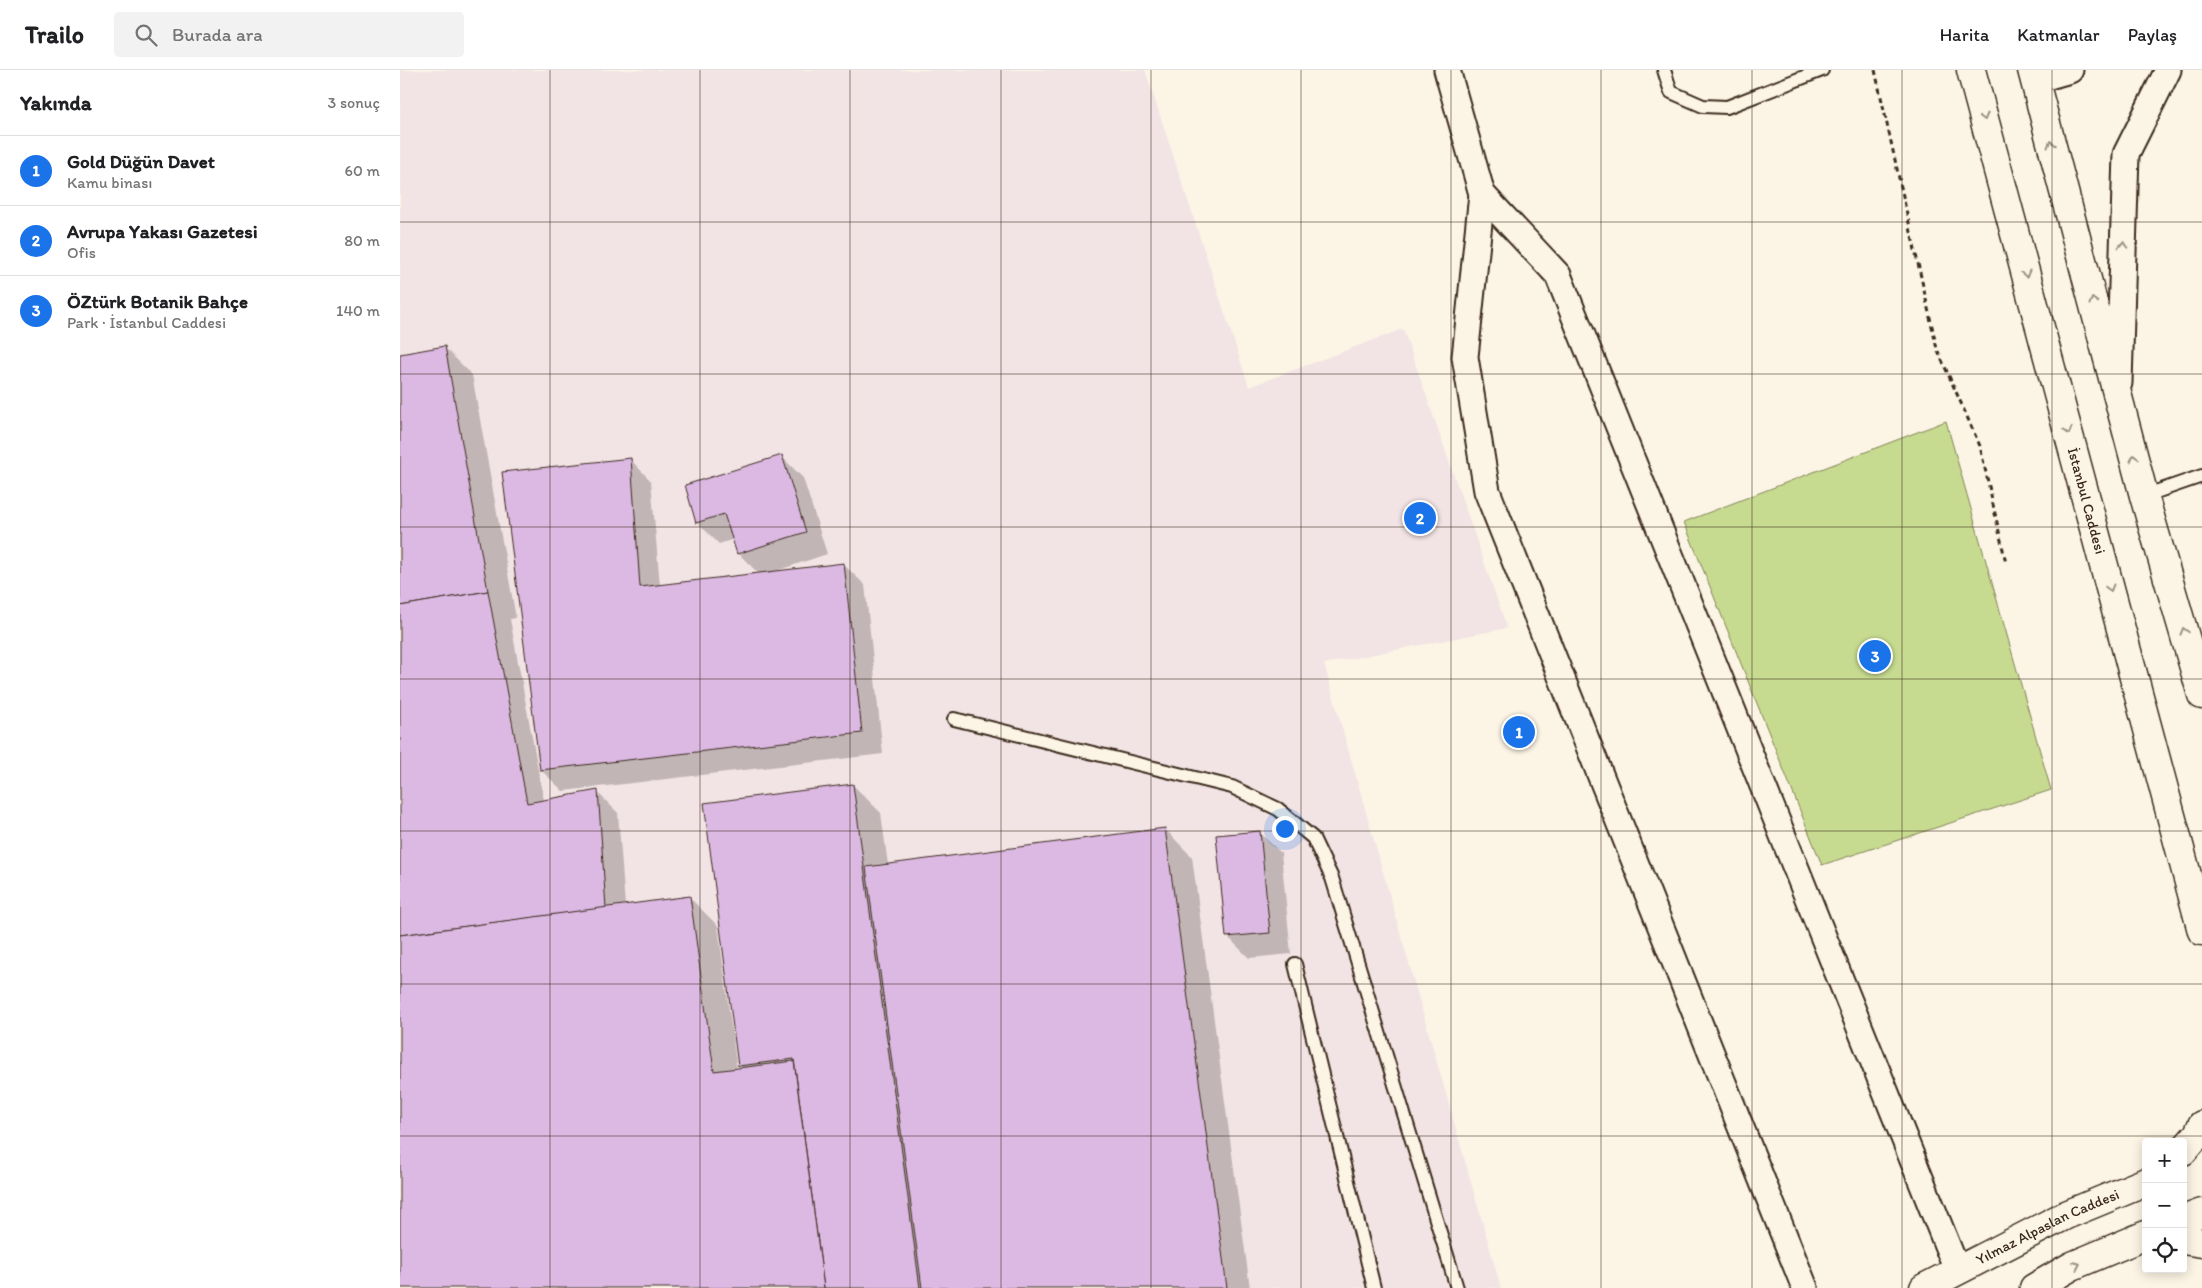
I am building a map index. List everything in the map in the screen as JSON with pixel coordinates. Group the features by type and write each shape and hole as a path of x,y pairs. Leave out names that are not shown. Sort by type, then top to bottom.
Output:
{"main road":[{"name":"İstanbul Caddesi","path":"1971,70 2202,931"},
{"path":"2033,75 2144,496 2202,695"},
{"path":"2187,1146 2198,1134 2202,1125"},
{"path":"2187,1166 2202,1161"},
{"name":"Yılmaz Alpaslan Caddesi","path":"1924,1288 2066,1215 2144,1183"},
{"path":"2187,1219 2202,1213"},
{"path":"2034,1288 2072,1266 2142,1237"},
{"path":"2187,1241 2202,1243"}],"street":[{"path":"1447,70 1482,194 1465,358 1487,491 1806,1288"},
{"path":"2033,75 2070,70"},
{"path":"2118,398 2126,154 2168,70"},
{"path":"1482,194 1558,275 1957,1270"}],"lane":[{"path":"1664,70 1671,92 1702,106 1727,107 1822,70"},
{"path":"2144,496 2202,476"},
{"path":"954,719 1232,786 1278,809 1313,838 1332,878 1457,1288"},
{"path":"1295,964 1374,1288"}],"path":[{"path":"1876,70 1937,349 1980,446 2006,563"}],"shaded area":[{"path":"400,70 1145,70 1249,387 1403,329 1507,628 1324,664 1501,1288 400,1288"}],"green space":[{"path":"1946,421 2051,790 1822,865 1684,522"}],"building":[{"path":"445,346 488,591 400,606 400,354"},
{"path":"782,455 806,532 737,554 724,514 696,523 685,485"},
{"path":"631,458 640,587 844,563 862,733 540,770 502,472"},
{"path":"488,591 527,803 598,790 606,908 400,935 400,606"},
{"path":"853,784 920,1288 824,1288 794,1059 738,1066 704,803"},
{"path":"1165,828 1227,1288 922,1288 866,867"},
{"path":"1260,831 1270,933 1226,937 1216,835"},
{"path":"690,896 714,1071 794,1061 824,1288 400,1288 400,935"}],"place":[{"name":"Avrupa Yakası Gazetesi","path":"1420,518"},
{"name":"ÖZtürk Botanik Bahçe","path":"1875,656"},
{"name":"Gold Düğün Davet","path":"1519,732"}]}
